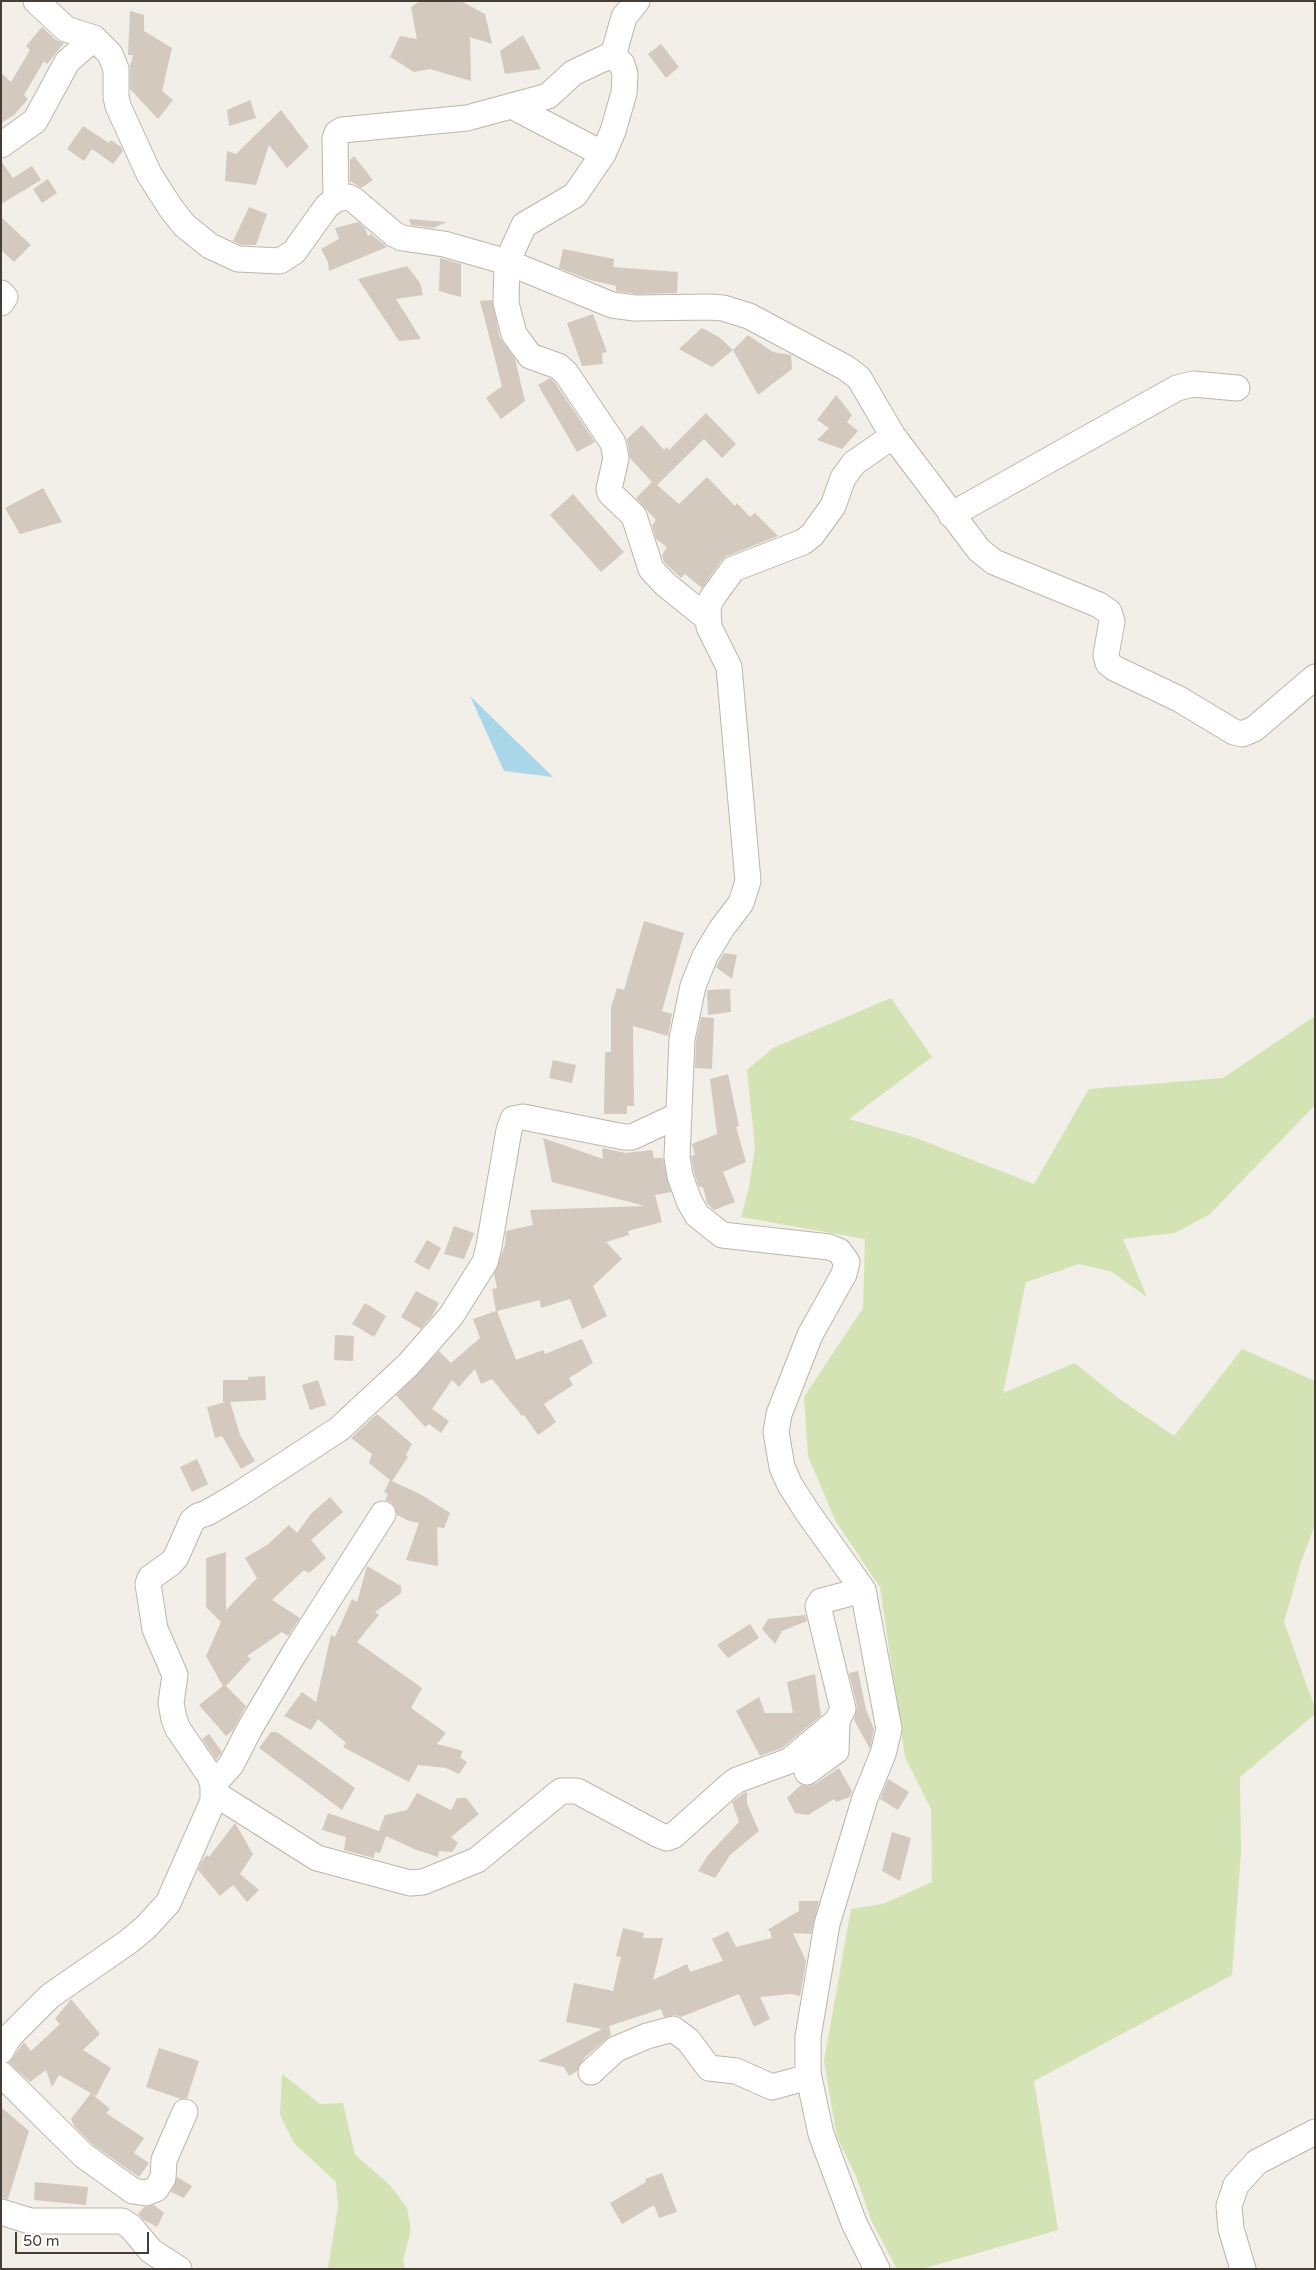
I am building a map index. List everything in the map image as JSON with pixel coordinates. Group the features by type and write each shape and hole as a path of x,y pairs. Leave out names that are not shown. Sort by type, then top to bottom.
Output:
{"street":[{"path":"36,1 66,29 94,38 114,61 118,106 149,174 184,225 210,246 238,259 280,261 294,252 327,206 336,199 348,197 394,234 402,238 444,244 507,262 612,304 636,308 717,308 749,316 846,368 859,378 893,436 979,550 994,562 1099,605 1109,612 1112,621 1106,655 1108,663 1114,668 1179,699 1234,732 1242,734 1254,729 1315,677"},
{"path":"336,199 335,139 337,133 342,130 467,118 548,96 573,73 611,55 615,49 624,16 637,1"},
{"path":"1,145 35,121 67,62 94,38"},
{"path":"611,55 622,64 625,74 624,93 613,131 602,154 575,195 524,225 507,262 506,303 514,334 519,344 530,356 558,366 566,373 613,443 616,458 609,489 610,493 634,516 650,568 665,584 707,618"},
{"path":"512,106 602,154"},
{"path":"1,293 5,297 1,303"},
{"path":"952,515 1177,388 1193,384 1238,388"},
{"path":"877,2269 854,2223 821,2134 808,2078 808,2038 827,1924 865,1798 883,1754 889,1729 863,1590 796,1496 782,1467 776,1432 779,1414 810,1335 844,1274 847,1262 839,1251 829,1247 722,1234 710,1227 697,1215 689,1201 680,1176 677,1157 682,1040 693,986 709,949 722,928 741,904 748,881 729,667 709,627 707,618 708,608 712,598 733,569 803,542 812,535 833,506 843,478 854,462 893,436"},
{"path":"679,1115 632,1137 523,1117 513,1119 509,1130 485,1262 451,1316 408,1365 339,1429 238,1495 192,1521 176,1557 171,1563 150,1578 148,1584 155,1629 175,1675 172,1703 174,1719 178,1729 210,1776 213,1789 317,1858 418,1884 477,1860 562,1791 577,1791 667,1838 673,1836 737,1780 789,1761 837,1721 843,1709 818,1606 821,1601 863,1590"},
{"path":"1,2050 9,2037 50,1996 128,1942 145,1928 168,1904 207,1816 213,1789 230,1765 295,1652 383,1514"},
{"path":"807,1772 836,1751 837,1721"},
{"path":"591,2072 616,2049 647,2036 673,2029 688,2040 709,2068 736,2071 772,2087 808,2078"},
{"path":"1,2074 83,2155 133,2190 146,2193 156,2189 163,2178 164,2160 185,2112"},
{"path":"1244,2269 1231,2228 1229,2206 1236,2185 1257,2162 1315,2132"},
{"path":"1,2212 30,2221 122,2221 131,2227 151,2251 179,2269"}],"green space":[{"path":"891,998 932,1057 849,1119 916,1138 1034,1184 1089,1089 1223,1078 1315,1016 1315,1105 1210,1214 1175,1233 1123,1239 1147,1297 1112,1272 1079,1264 1026,1282 1003,1393 1075,1363 1118,1398 1174,1436 1242,1349 1315,1381 1315,1525 1301,1562 1284,1622 1315,1708 1315,1714 1240,1777 1241,1852 1232,1975 1034,2081 1058,2230 922,2269 897,2269 871,2220 856,2176 837,2137 824,2061 851,1909 883,1904 932,1882 931,1809 905,1757 880,1587 836,1522 808,1456 804,1397 863,1308 865,1239 741,1217 749,1188 755,1147 747,1070 773,1048"},
{"path":"282,2074 320,2104 343,2103 355,2155 390,2185 407,2208 411,2230 403,2260 405,2269 328,2269 338,2207 336,2182 294,2143 280,2115"}],"water":[{"path":"470,696 553,777 504,771"}],"building":[{"path":"420,1 461,1 485,14 492,44 470,37 471,81 430,69 414,72 390,57 400,36 417,39 411,7"},
{"path":"130,11 144,15 144,31 172,48 162,91 173,100 158,119 130,89 130,66 133,55 128,55"},
{"path":"42,27 56,40 64,43 47,64 44,61 24,95 28,99 14,115 1,123 1,73 11,82 30,50 26,46"},
{"path":"523,35 541,69 505,74 500,51"},
{"path":"661,44 679,67 666,78 648,54"},
{"path":"250,100 256,118 229,126 227,110"},
{"path":"281,110 309,147 287,168 269,145 256,185 225,181 227,151 236,154"},
{"path":"83,126 109,143 111,140 121,147 123,151 113,164 92,149 84,161 67,149"},
{"path":"354,156 373,180 361,188 350,181 350,160"},
{"path":"1,161 13,178 32,166 41,180 1,204"},
{"path":"48,179 57,193 42,203 33,189"},
{"path":"249,207 267,214 256,245 242,245 233,241"},
{"path":"1,217 31,245 14,262 1,250"},
{"path":"409,219 447,222 433,228 411,225"},
{"path":"358,222 365,228 368,236 371,234 387,247 329,271 328,262 321,249 339,239 335,228"},
{"path":"563,249 614,259 613,267 678,272 677,293 636,294 616,291 616,286 590,280 559,268"},
{"path":"440,258 461,264 461,297 439,291"},
{"path":"407,266 420,283 423,295 396,299 421,339 399,341 358,279"},
{"path":"492,300 500,338 515,359 525,401 501,419 486,398 502,386 480,301"},
{"path":"593,314 607,352 602,353 603,364 582,366 567,323"},
{"path":"702,328 719,337 733,350 712,367 679,349"},
{"path":"748,335 773,352 791,355 792,369 758,395 733,350"},
{"path":"550,378 595,442 577,452 538,385"},
{"path":"836,395 852,415 847,422 858,431 842,449 817,440 829,428 817,420"},
{"path":"706,413 736,444 722,458 704,439 657,485 679,504 707,477 735,506 737,503 750,517 755,513 778,536 727,556 721,561 702,588 685,574 681,578 664,562 662,555 667,547 656,539 652,525 656,520 636,498 652,482 630,458 627,439 642,425 664,450 667,447 669,450"},
{"path":"43,488 62,522 20,534 5,508"},
{"path":"573,494 624,552 601,572 550,515"},
{"path":"644,921 684,933 662,1011 672,1014 668,1036 633,1026 634,1106 627,1106 627,1114 604,1114 605,1052 611,1052 611,1007 617,988 624,990"},
{"path":"724,953 737,955 732,979 716,967"},
{"path":"730,989 731,1012 708,1015 707,990"},
{"path":"701,1017 714,1018 712,1069 695,1068 696,1041"},
{"path":"553,1060 576,1065 572,1083 549,1078"},
{"path":"728,1074 739,1126 736,1127 746,1162 723,1172 735,1202 714,1210 707,1203 703,1187 699,1187 694,1172 691,1156 695,1155 692,1144 717,1134 710,1079"},
{"path":"543,1138 603,1159 602,1148 626,1153 652,1150 654,1158 663,1158 671,1192 655,1195 662,1222 628,1231 629,1235 606,1242 622,1259 593,1286 607,1316 582,1329 570,1299 541,1308 540,1300 497,1311 516,1360 543,1350 545,1354 582,1339 593,1363 569,1378 573,1385 544,1404 556,1422 538,1435 524,1415 522,1416 492,1379 481,1384 475,1369 459,1387 452,1380 432,1409 449,1421 441,1433 429,1424 425,1427 396,1395 439,1351 451,1363 480,1338 473,1319 496,1311 492,1289 497,1288 494,1274 505,1245 506,1231 533,1225 530,1210 645,1206 552,1182"},
{"path":"454,1226 474,1233 464,1259 444,1254"},
{"path":"427,1240 441,1248 429,1270 414,1262"},
{"path":"416,1291 439,1303 432,1316 421,1329 401,1317"},
{"path":"365,1303 386,1316 374,1337 352,1324"},
{"path":"335,1335 354,1336 353,1361 334,1360"},
{"path":"265,1376 266,1400 230,1402 240,1435 255,1461 241,1469 222,1436 215,1438 207,1407 226,1402 223,1402 223,1380 248,1380 248,1377"},
{"path":"318,1380 326,1405 310,1410 302,1385"},
{"path":"377,1414 412,1444 406,1455 408,1457 392,1481 420,1494 450,1513 444,1528 437,1527 438,1566 406,1560 419,1523 409,1521 397,1515 395,1507 391,1502 385,1500 388,1494 384,1492 390,1480 369,1463 372,1454 351,1438"},
{"path":"197,1459 208,1484 192,1492 180,1467"},
{"path":"330,1497 343,1512 311,1540 326,1558 309,1573 304,1570 272,1600 300,1618 288,1636 282,1632 247,1656 251,1659 226,1686 246,1706 233,1730 226,1736 199,1705 223,1686 206,1656 221,1622 206,1607 206,1558 226,1552 226,1610 257,1578 245,1558 267,1545 289,1525 297,1533 311,1514"},
{"path":"367,1566 401,1586 401,1593 375,1612 379,1615 357,1642 422,1688 411,1708 446,1733 437,1744 463,1751 460,1757 467,1762 459,1774 446,1768 418,1765 409,1782 343,1747 346,1743 318,1719 311,1730 284,1716 302,1692 316,1702 331,1635 335,1637 352,1599 357,1602"},
{"path":"805,1615 807,1621 782,1631 775,1644 762,1629 768,1619"},
{"path":"750,1624 759,1638 728,1658 717,1645"},
{"path":"858,1671 866,1710 874,1729 870,1749 854,1720 857,1706 849,1673"},
{"path":"815,1674 821,1716 782,1748 760,1756 736,1711 759,1697 765,1713 793,1713 787,1682"},
{"path":"271,1732 277,1732 355,1788 342,1810 259,1748"},
{"path":"209,1734 222,1752 216,1760 202,1739"},
{"path":"839,1768 852,1791 850,1797 836,1802 834,1799 808,1815 795,1813 787,1798 801,1785 815,1784"},
{"path":"888,1779 909,1792 898,1810 880,1799"},
{"path":"747,1791 747,1804 759,1831 730,1855 715,1878 698,1871 708,1855 739,1822 732,1802"},
{"path":"417,1793 451,1810 457,1798 466,1798 479,1814 451,1837 458,1843 452,1852 439,1851 438,1857 414,1849 386,1836 380,1853 375,1852 374,1858 344,1850 346,1837 322,1830 328,1813 379,1831 385,1815 407,1810"},
{"path":"235,1823 253,1854 240,1874 259,1890 247,1902 233,1885 220,1896 198,1870 202,1861 207,1855 209,1857"},
{"path":"892,1832 911,1838 900,1881 882,1871"},
{"path":"799,1901 819,1901 811,1934 793,1933 806,1961 800,1996 791,1994 760,1997 770,2019 754,2027 739,1994 681,2017 675,2015 664,2017 661,2009 609,2026 611,2035 585,2057 577,2071 569,2076 564,2067 538,2061 602,2029 566,2022 574,1983 613,1991 621,1957 616,1956 623,1928 644,1933 643,1938 663,1938 653,1980 687,1964 690,1972 723,1961 712,1939 728,1931 736,1947 772,1938 770,1931 767,1930 799,1911"},
{"path":"71,1999 100,2034 83,2050 111,2068 96,2096 59,2075 52,2087 46,2070 30,2082 9,2063 24,2042 31,2051 60,2024 55,2019"},
{"path":"159,2048 199,2061 187,2098 181,2099 146,2087"},
{"path":"91,2093 110,2109 106,2113 144,2138 134,2153 149,2163 139,2177 92,2144 75,2127 71,2119"},
{"path":"1,2107 29,2131 8,2199 1,2198"},
{"path":"662,2173 677,2212 659,2218 654,2205 622,2224 610,2203 646,2182 645,2179"},
{"path":"177,2177 192,2186 184,2198 171,2192"},
{"path":"35,2182 88,2187 86,2205 34,2200"},
{"path":"154,2205 164,2213 157,2227 144,2220 138,2214 144,2207"}]}
